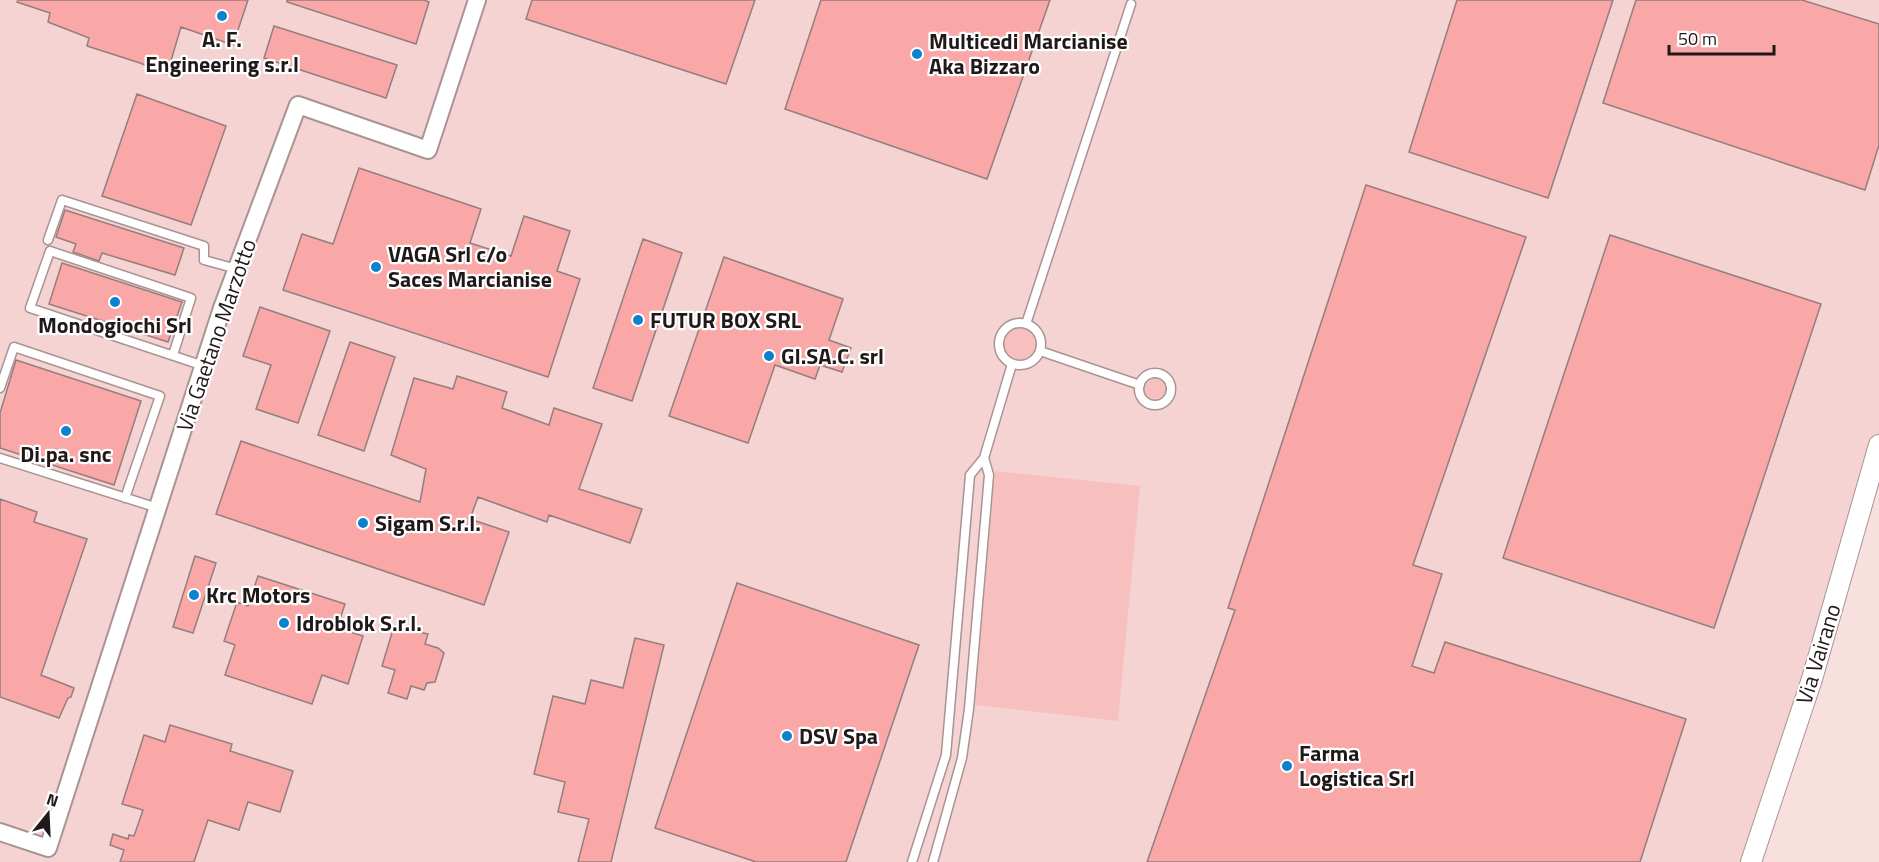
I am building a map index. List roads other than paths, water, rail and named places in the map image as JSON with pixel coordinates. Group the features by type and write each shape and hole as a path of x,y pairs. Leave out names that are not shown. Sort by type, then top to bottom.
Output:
{"street":[{"name":"Via Gaetano Marzotto","path":"0,832 48,848 204,366 237,269 298,105 428,150 477,0"},
{"name":"Via Vairano","path":"1751,862 1812,679 1879,445"}],"lane":[{"path":"1026,324 1131,4"},
{"path":"48,240 62,200 204,246 204,260 237,269"},
{"path":"173,355 191,298 50,252 30,308 204,366"},
{"path":"1020,323 1026,324 1037,332 1041,344 1040,351 1033,361 1027,364 1012,364 1002,354 1000,340 1007,328 1020,323"},
{"path":"0,388 14,347 160,396 125,498"},
{"path":"1040,351 1140,386"},
{"path":"912,862 946,755 970,475 984,458 1012,364"},
{"path":"0,458 158,508"},
{"path":"933,862 962,758 969,709 989,475 984,458"}],"place":[{"name":"A. F. Engineering s.r.l","path":"222,16"},
{"name":"Multicedi Marcianise Aka Bizzaro","path":"917,54"},
{"name":"VAGA Srl c/o Saces Marcianise","path":"376,267"},
{"name":"Mondogiochi Srl","path":"115,302"},
{"name":"FUTUR BOX SRL","path":"638,320"},
{"name":"GI.SA.C. srl","path":"769,356"},
{"name":"Di.pa. snc","path":"66,431"},
{"name":"Sigam S.r.l.","path":"363,523"},
{"name":"Krc Motors","path":"194,595"},
{"name":"Idroblok S.r.l.","path":"284,623"},
{"name":"DSV Spa","path":"787,736"},
{"name":"Farma Logistica Srl","path":"1287,766"}]}
